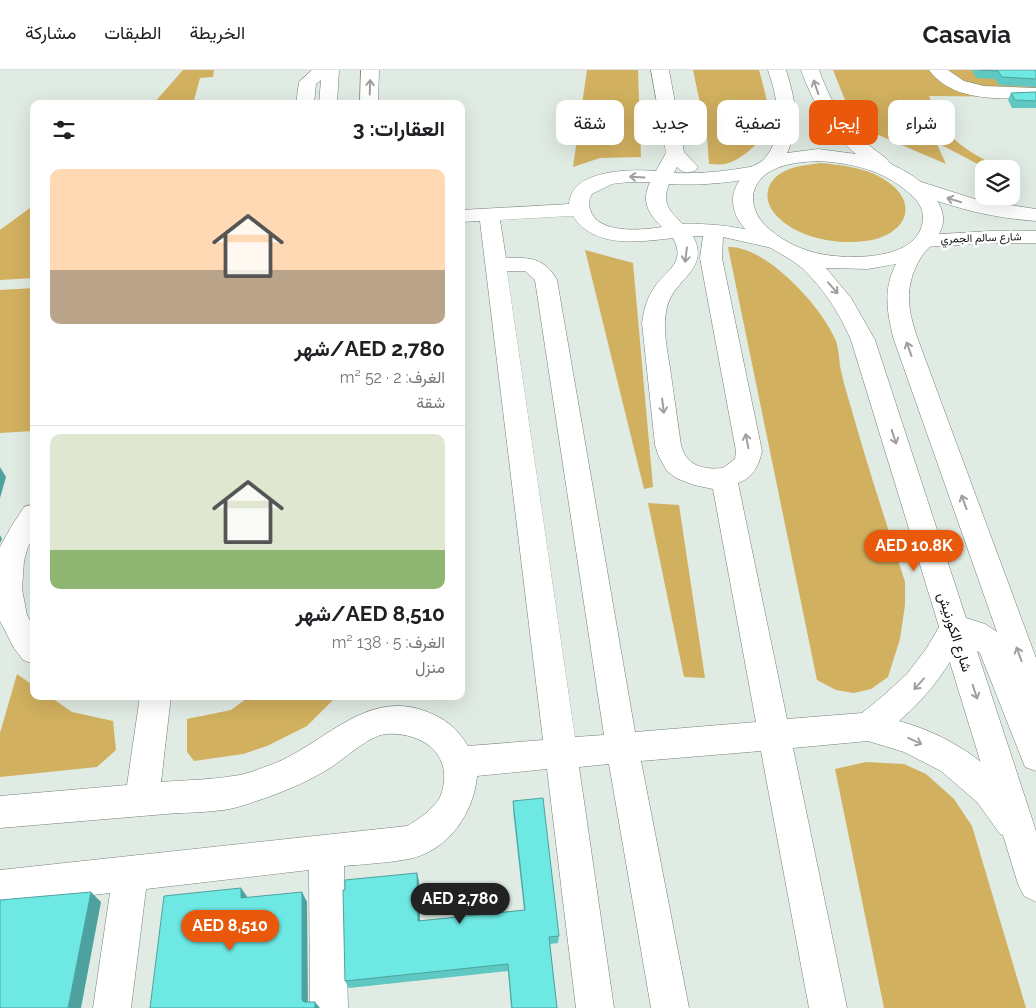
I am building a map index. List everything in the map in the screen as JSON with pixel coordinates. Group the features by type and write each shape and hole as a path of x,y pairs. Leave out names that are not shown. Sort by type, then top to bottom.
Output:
{"main road":[{"path":"306,100 308,82 323,70"},
{"path":"328,100 330,70"},
{"path":"369,100 370,70"},
{"path":"660,70 675,153 689,168 714,177"},
{"path":"772,242 752,224 742,206 743,188 780,150 788,123 786,96 777,70"},
{"path":"810,70 826,111 838,127 859,147 915,186 927,199 933,214 933,228 904,267 897,288 898,312 905,337 1036,700"},
{"path":"931,70 936,85 956,95 1036,93"},
{"path":"938,70 951,82 975,90 1012,93"},
{"path":"958,70 965,82 975,90"},
{"path":"675,153 656,193 655,201 657,209 679,230 687,242 689,255 684,267 661,292 654,309 654,318 670,457 679,467 692,475 708,479 724,478 738,472 746,462 749,451 711,258 712,239 716,230"},
{"path":"894,172 871,163 845,157 827,156 793,157 763,168 714,177 611,178 596,183 585,190 579,200 579,210 587,221 602,231 622,236 644,236 679,230 716,230 745,234 772,242 798,254 831,262 864,264 894,259 921,245"},
{"name":"شارع سالم الجمري","path":"915,186 966,204 1036,215"},
{"path":"579,210 475,215 496,266 595,1008"},
{"name":"شارع سالم الجمري","path":"921,245 991,236 1036,237"},
{"name":"شارع الكورنيش","path":"798,254 820,273 838,293 856,324 1036,884"},
{"path":"496,266 527,264 544,273 546,280 622,748 670,1008"},
{"path":"724,478 828,1008"},
{"path":"30,520 14,545 7,577 9,608 21,637 30,647"},
{"path":"868,727 897,706 921,682 940,656 954,628 975,632 992,646 1036,756"},
{"path":"142,800 155,700"},
{"path":"0,812 235,792 297,770 325,754 365,726 384,708 398,718 415,720 430,726 443,736 453,748 459,762 458,794 451,810 440,823 426,834 410,842 392,846 0,888"},
{"path":"459,762 868,727 911,739 952,760 989,791 1019,830"},
{"path":"326,852 328,1008"},
{"path":"112,1008 130,874"}],"shaded area":[{"path":"183,70 214,70 213,77 200,78 194,100 157,100"},
{"path":"587,70 638,70 639,100 634,100 634,145 641,145 641,157 600,158 573,167 576,145 624,145 624,100 583,100"},
{"path":"693,70 759,70 767,100 717,100 717,145 755,145 732,162 709,164 707,100 699,100"},
{"path":"833,70 1035,70 1036,97 929,96 931,100 888,100 888,139 878,135 878,100 845,100"},
{"path":"955,140 985,160 975,160 975,163 942,145 955,145"},
{"path":"902,145 937,145 946,164"},
{"path":"820,163 867,171 895,187 902,197 905,207 904,217 899,225 891,232 879,238 843,242 808,235 787,225 770,206 767,194 772,182 787,170"},
{"path":"30,208 30,278 0,280 0,230"},
{"path":"728,247 743,249 759,256 775,267 806,296 829,327 836,341 841,371 848,396 905,582 905,605 900,639 888,677 871,689 854,693 836,690 817,680"},
{"path":"585,250 633,263 653,487 644,489"},
{"path":"30,288 30,431 0,433 0,290"},
{"path":"648,503 679,505 705,678 684,677"},
{"path":"17,674 30,683 30,700 55,700 72,712 113,721 116,750 97,767 0,777 0,733"},
{"path":"245,700 333,700 307,726 267,746 243,754 194,761 187,752 187,719 231,710"},
{"path":"866,762 904,764 926,774 954,799 972,826 1026,1008 884,1008 835,769"}],"building":[{"path":"979,70 1036,70 1036,79 1002,77 998,71"},
{"path":"1036,92 1036,101 1015,100 1011,93"},
{"path":"543,798 559,936 549,937 557,1008 512,1008 508,964 345,981 343,890 345,890 345,880 417,873 418,921 525,910 513,801"},
{"path":"241,888 241,898 302,892 302,1000 304,1002 315,1002 315,1008 150,1008 164,896"},
{"path":"91,892 68,1008 0,1008 0,900"}]}
